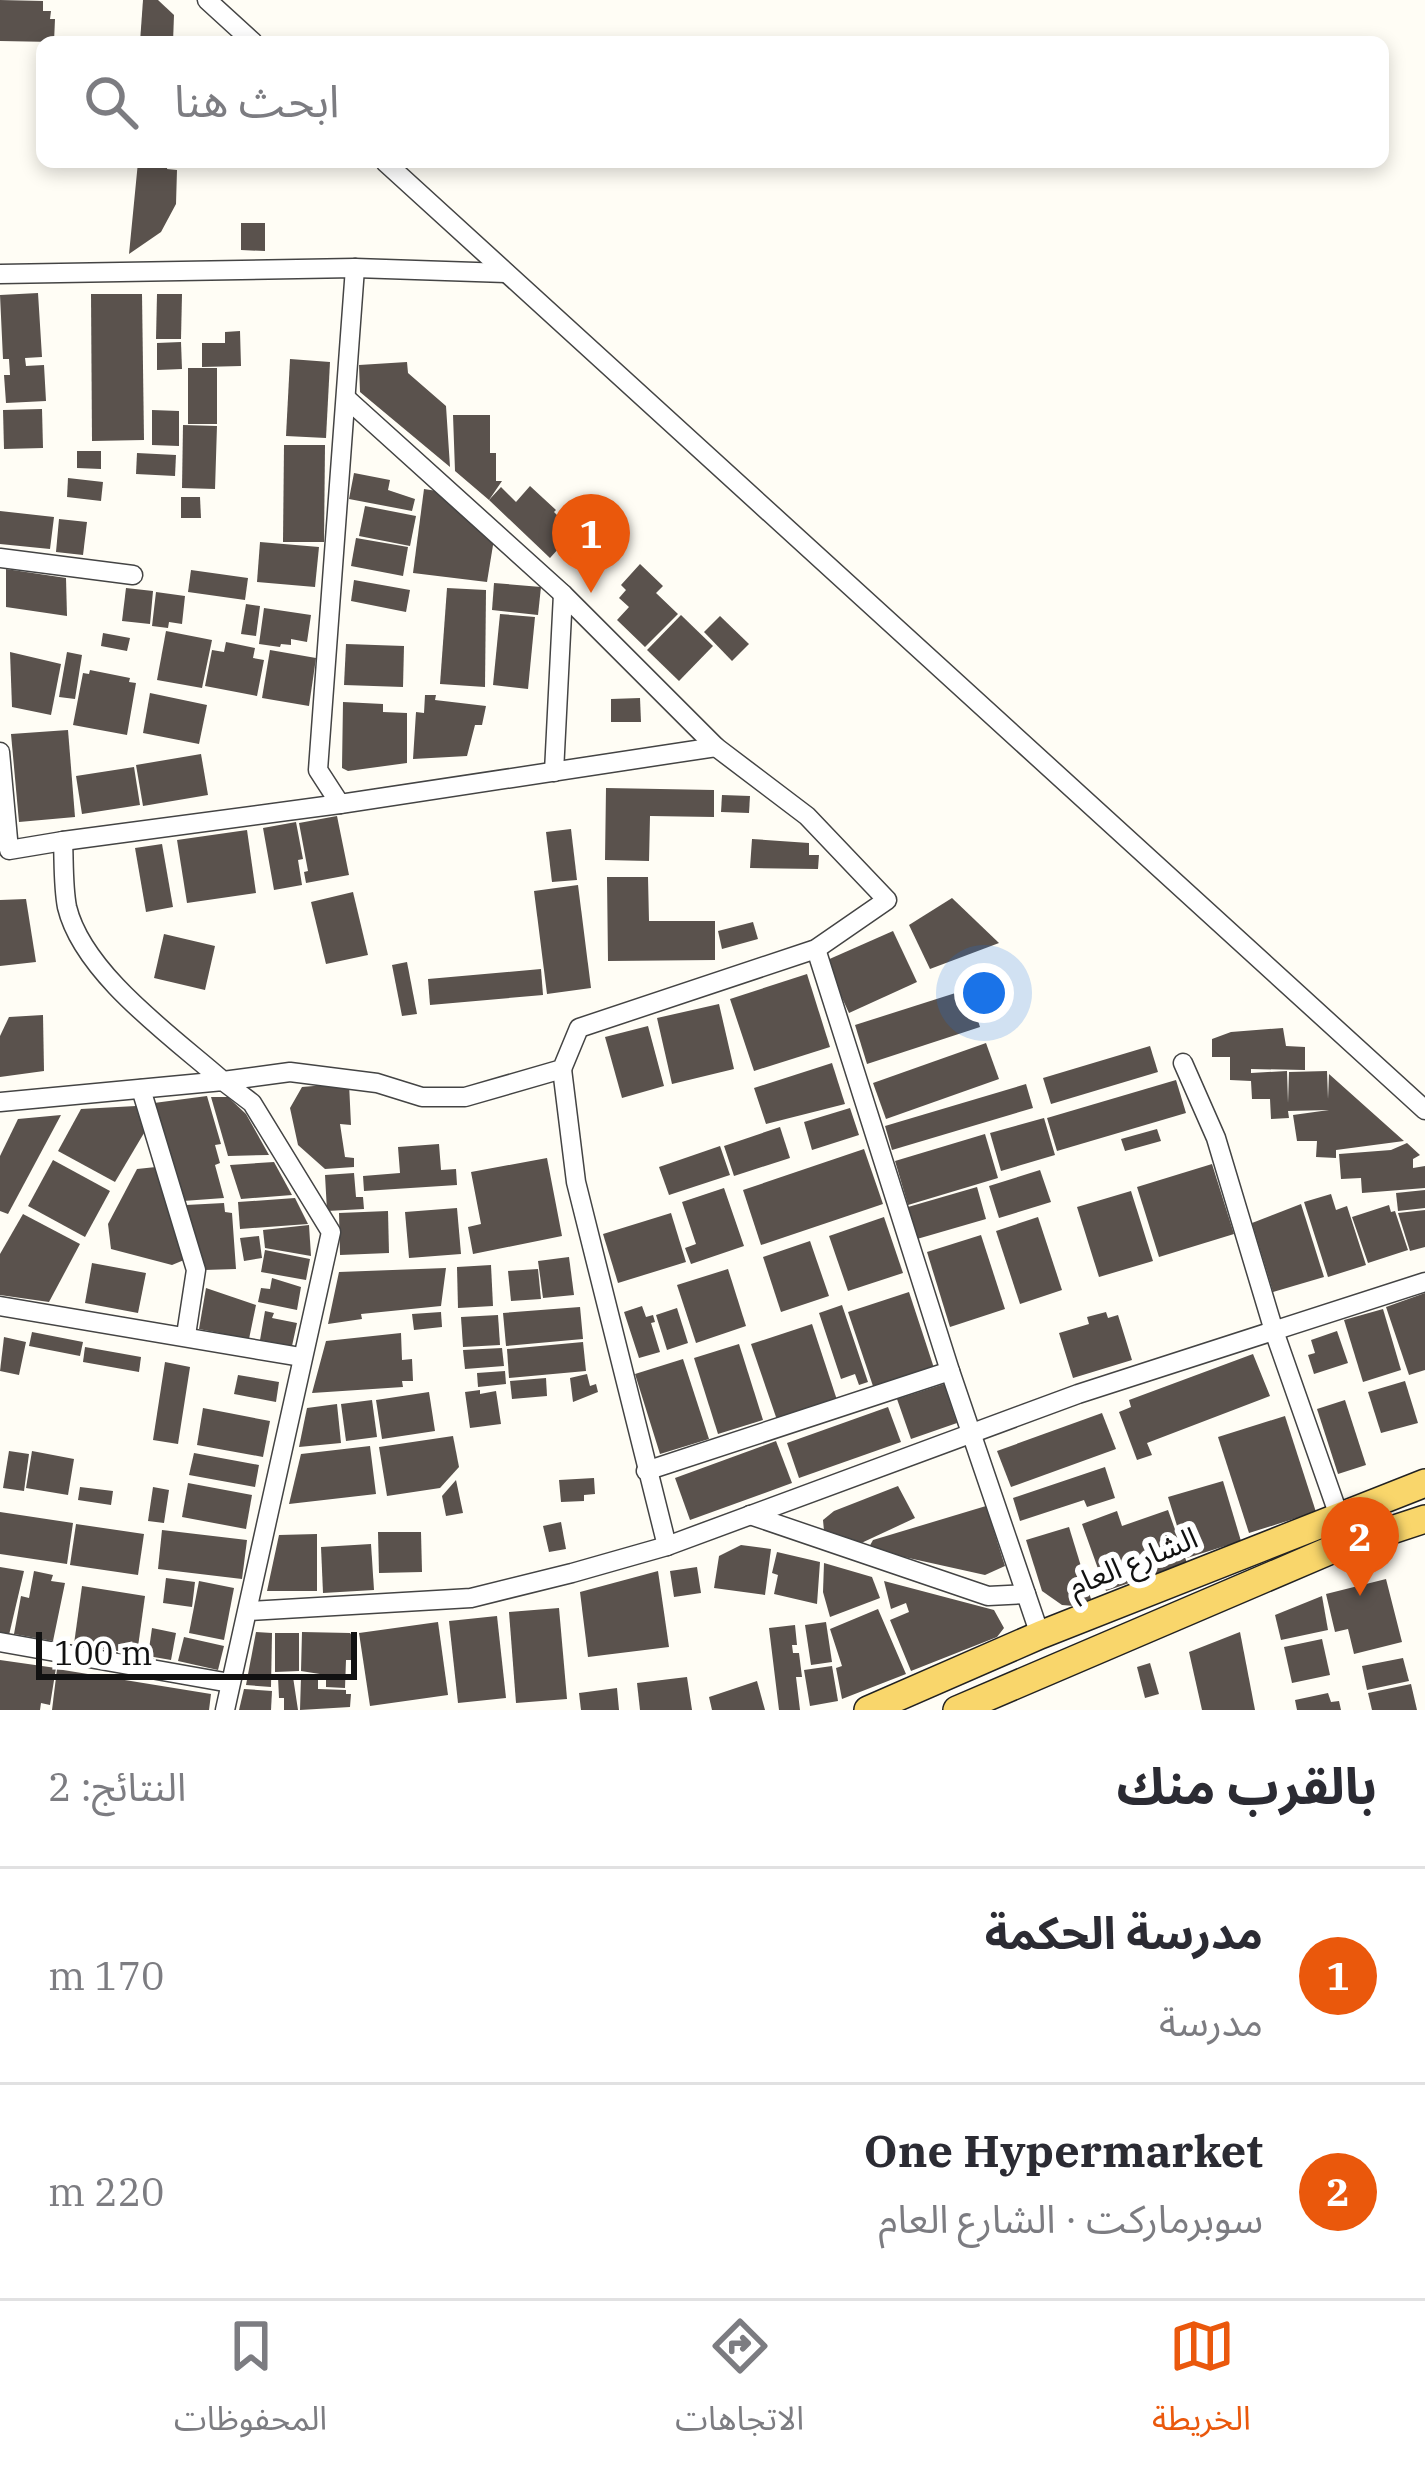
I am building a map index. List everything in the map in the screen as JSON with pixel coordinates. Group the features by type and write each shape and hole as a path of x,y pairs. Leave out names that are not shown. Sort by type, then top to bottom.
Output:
{"main road":[{"name":"الشارع العام","path":"868,1710 1040,1635 1425,1483"},
{"path":"957,1710 1331,1550 1425,1519"},
{"path":"1330,1520 1331,1550"}],"street":[{"path":"207,0 246,36"},
{"path":"392,168 1425,1110"},
{"path":"0,274 356,268 506,273"},
{"path":"340,804 318,770 356,268"},
{"path":"346,398 563,594 716,747 807,815 887,900 815,949 579,1028 562,1069 576,1182 667,1546"},
{"path":"0,558 133,575"},
{"path":"554,772 563,594"},
{"path":"0,755 10,850 716,747"},
{"path":"63,841 68,908 88,956 164,1030 252,1102 331,1232 225,1710"},
{"path":"815,949 1040,1635"},
{"path":"1183,1063 1216,1138 1330,1520"},
{"path":"0,1102 290,1072 377,1083 422,1097 465,1097 562,1069"},
{"path":"141,1089 196,1270 186,1335"},
{"path":"249,1611 471,1598 667,1546 1078,1394 1425,1282"},
{"path":"0,1306 301,1358"},
{"path":"646,1471 950,1371"},
{"path":"750,1515 988,1596 1026,1594"},
{"path":"0,1642 230,1683"}],"building":[{"path":"0,0 43,1 43,11 51,11 50,19 55,19 54,36 36,36 36,42 0,41"},
{"path":"143,0 158,0 174,15 173,36 140,36"},
{"path":"137,168 177,170 176,204 161,232 129,254"},
{"path":"241,223 265,223 265,251 241,250"},
{"path":"38,293 42,357 25,358 26,366 44,365 46,401 6,403 4,375 10,375 9,359 3,359 0,295"},
{"path":"91,294 142,294 144,440 92,441"},
{"path":"157,294 182,294 181,339 156,339"},
{"path":"240,331 241,366 202,367 202,343 225,343 225,332"},
{"path":"181,342 182,369 157,370 157,343"},
{"path":"290,359 330,362 326,438 286,436"},
{"path":"407,362 408,373 446,406 450,467 360,392 359,365"},
{"path":"188,368 217,368 217,424 188,424"},
{"path":"42,409 43,448 4,449 3,410"},
{"path":"152,410 179,411 179,446 152,445"},
{"path":"453,415 490,415 490,453 496,453 496,481 502,481 489,500 455,471"},
{"path":"183,425 217,426 215,489 182,488"},
{"path":"284,445 325,445 324,542 283,542"},
{"path":"77,451 101,451 101,469 77,468"},
{"path":"137,453 176,455 175,476 136,474"},
{"path":"354,473 390,480 388,490 415,499 412,511 349,499"},
{"path":"68,478 103,482 101,501 67,497"},
{"path":"530,486 556,510 563,521 558,526 569,537 550,558 489,500 501,487 516,502"},
{"path":"424,489 437,491 494,539 487,582 413,573"},
{"path":"181,497 200,497 201,518 181,518"},
{"path":"365,506 416,516 410,546 359,536"},
{"path":"0,511 54,517 50,549 0,544"},
{"path":"59,519 87,522 83,555 56,552"},
{"path":"356,538 408,547 403,576 351,566"},
{"path":"260,542 319,547 315,587 257,582"},
{"path":"640,564 663,586 656,593 678,614 645,647 617,620 629,607 619,598 626,590 621,585"},
{"path":"6,569 66,578 67,616 6,607"},
{"path":"191,570 248,578 245,600 188,592"},
{"path":"354,580 410,590 406,612 351,601"},
{"path":"494,583 541,587 538,615 492,610"},
{"path":"126,588 153,591 150,624 122,621"},
{"path":"447,588 486,590 485,687 440,684"},
{"path":"156,592 185,596 182,624 152,626"},
{"path":"246,604 260,606 256,636 241,634"},
{"path":"264,608 311,615 307,642 291,639 291,645 280,647 259,644"},
{"path":"500,614 535,617 528,689 493,685"},
{"path":"681,615 713,646 679,681 647,650"},
{"path":"720,616 749,644 732,661 704,632"},
{"path":"166,631 212,640 202,688 157,680"},
{"path":"103,633 130,638 127,651 101,646"},
{"path":"226,642 255,648 253,658 264,660 257,696 205,686 212,650 224,652"},
{"path":"346,644 404,646 403,687 344,685"},
{"path":"270,650 316,658 309,706 262,698"},
{"path":"10,652 61,664 51,715 12,707"},
{"path":"67,652 82,655 75,699 59,697"},
{"path":"90,670 136,683 127,735 73,725 83,673"},
{"path":"150,693 207,705 199,744 143,733"},
{"path":"425,695 486,706 467,756 413,759 416,712 424,713"},
{"path":"640,698 641,722 611,722 611,699"},
{"path":"343,702 383,704 383,712 407,713 407,763 342,768"},
{"path":"68,730 75,817 19,822 11,734"},
{"path":"201,754 208,795 143,806 136,765"},
{"path":"134,767 140,805 82,814 76,776"},
{"path":"606,788 714,790 714,817 650,816 649,861 605,860"},
{"path":"722,795 750,796 749,813 721,812"},
{"path":"337,816 349,875 306,883 299,823"},
{"path":"296,822 302,885 274,890 263,828"},
{"path":"571,829 577,880 552,882 546,832"},
{"path":"247,830 256,893 187,903 177,840"},
{"path":"752,839 809,843 809,855 819,855 818,869 750,868"},
{"path":"162,844 173,907 146,912 135,848"},
{"path":"607,877 648,877 649,921 715,921 715,960 608,961"},
{"path":"578,885 591,988 547,994 534,891"},
{"path":"353,892 368,955 326,964 311,902"},
{"path":"952,898 999,943 930,969 909,925"},
{"path":"26,899 36,962 0,966 0,900"},
{"path":"753,922 758,939 722,949 718,931"},
{"path":"893,931 917,982 849,1013 825,961"},
{"path":"164,934 215,946 205,990 154,978"},
{"path":"407,962 417,1014 402,1016 392,965"},
{"path":"541,969 543,995 430,1005 428,979"},
{"path":"807,974 830,1047 754,1071 730,999"},
{"path":"968,989 980,1027 867,1064 855,1025"},
{"path":"719,1004 734,1069 672,1084 657,1018"},
{"path":"43,1015 44,1071 0,1077 0,1036 9,1017"},
{"path":"648,1026 664,1086 622,1098 605,1037"},
{"path":"1283,1028 1286,1046 1305,1047 1305,1070 1251,1069 1251,1073 1287,1071 1288,1103 1289,1072 1327,1071 1328,1099 1329,1074 1404,1141 1336,1150 1336,1158 1316,1157 1317,1141 1297,1141 1293,1115 1329,1110 1288,1111 1289,1118 1271,1119 1270,1099 1252,1099 1251,1081 1230,1080 1230,1057 1212,1057 1212,1039 1231,1032"},
{"path":"986,1043 999,1079 886,1119 873,1083"},
{"path":"1150,1046 1158,1072 1051,1104 1043,1078"},
{"path":"832,1063 845,1104 766,1124 754,1088"},
{"path":"1176,1080 1186,1113 1057,1151 1047,1118"},
{"path":"349,1083 351,1125 340,1124 345,1157 354,1158 354,1167 325,1169 298,1145 290,1108 302,1087"},
{"path":"1026,1084 1033,1108 892,1150 885,1126"},
{"path":"207,1096 221,1144 215,1145 220,1163 215,1165 224,1198 183,1201 154,1103"},
{"path":"211,1097 228,1097 246,1114 269,1155 228,1156"},
{"path":"136,1106 144,1133 115,1182 58,1151 81,1109"},
{"path":"850,1108 859,1135 812,1150 804,1122"},
{"path":"61,1115 8,1214 0,1211 0,1156 18,1119"},
{"path":"1044,1118 1055,1155 1001,1171 990,1133"},
{"path":"780,1127 790,1158 734,1176 724,1146"},
{"path":"1157,1129 1161,1141 1125,1151 1121,1139"},
{"path":"985,1134 998,1178 908,1205 895,1161"},
{"path":"1407,1143 1420,1155 1413,1159 1413,1168 1425,1166 1425,1188 1362,1193 1361,1178 1341,1179 1339,1154 1391,1150"},
{"path":"439,1144 441,1170 456,1169 457,1185 364,1191 363,1176 400,1173 398,1147"},
{"path":"720,1146 730,1175 669,1195 659,1167"},
{"path":"864,1149 883,1204 761,1245 743,1190"},
{"path":"547,1158 562,1236 473,1254 468,1227 481,1224 471,1172"},
{"path":"53,1160 110,1191 85,1237 28,1206"},
{"path":"274,1162 292,1195 241,1199 230,1165"},
{"path":"1212,1164 1234,1234 1159,1257 1137,1187"},
{"path":"156,1167 184,1260 172,1265 111,1249 108,1224 137,1169"},
{"path":"1040,1170 1051,1202 999,1218 989,1186"},
{"path":"354,1173 356,1197 363,1197 364,1209 327,1211 325,1175"},
{"path":"977,1187 986,1219 917,1239 908,1207"},
{"path":"724,1188 744,1246 691,1264 685,1248 696,1244 682,1202"},
{"path":"1425,1190 1425,1208 1398,1211 1396,1193"},
{"path":"1131,1191 1153,1261 1099,1277 1077,1207"},
{"path":"1331,1194 1336,1210 1347,1206 1366,1265 1328,1277 1304,1202"},
{"path":"295,1198 308,1224 240,1229 238,1202"},
{"path":"224,1203 225,1212 232,1213 236,1269 204,1270 186,1205"},
{"path":"1301,1204 1324,1277 1273,1292 1252,1223"},
{"path":"1389,1205 1408,1250 1368,1263 1352,1217"},
{"path":"457,1208 461,1254 409,1258 405,1212"},
{"path":"1425,1210 1425,1247 1410,1251 1398,1213"},
{"path":"388,1211 389,1253 340,1255 339,1213"},
{"path":"671,1213 686,1262 618,1283 603,1234"},
{"path":"23,1214 80,1244 49,1302 0,1295 0,1254"},
{"path":"884,1217 903,1273 848,1291 829,1236"},
{"path":"1038,1217 1062,1290 1020,1304 996,1231"},
{"path":"309,1225 311,1256 265,1248 263,1230"},
{"path":"981,1235 1005,1309 950,1327 927,1252"},
{"path":"259,1236 262,1258 244,1261 240,1238"},
{"path":"810,1241 829,1296 781,1312 763,1257"},
{"path":"265,1250 310,1259 306,1280 261,1272"},
{"path":"569,1257 574,1295 543,1298 538,1261"},
{"path":"92,1263 146,1273 138,1313 85,1303"},
{"path":"491,1265 493,1306 458,1308 457,1267"},
{"path":"446,1268 441,1306 361,1314 362,1319 328,1324 339,1272"},
{"path":"538,1269 541,1299 511,1301 508,1271"},
{"path":"728,1269 746,1326 696,1343 677,1285"},
{"path":"272,1278 301,1287 297,1310 258,1302 261,1288 270,1289"},
{"path":"206,1288 256,1305 249,1339 199,1329"},
{"path":"909,1292 935,1371 875,1392 848,1312"},
{"path":"1425,1293 1425,1370 1409,1375 1386,1307"},
{"path":"842,1305 868,1382 859,1385 855,1374 841,1379 819,1313"},
{"path":"642,1306 646,1317 653,1315 660,1352 639,1358 624,1312"},
{"path":"580,1307 583,1339 506,1346 503,1313"},
{"path":"677,1308 688,1343 667,1350 656,1315"},
{"path":"1383,1309 1401,1370 1363,1382 1344,1320"},
{"path":"265,1311 274,1313 272,1318 297,1323 292,1346 260,1340"},
{"path":"441,1312 442,1327 414,1330 412,1314"},
{"path":"1106,1312 1108,1318 1118,1315 1132,1360 1073,1378 1059,1333 1089,1324 1087,1317"},
{"path":"498,1315 500,1345 463,1347 461,1317"},
{"path":"812,1324 837,1400 777,1420 751,1344"},
{"path":"1337,1331 1348,1363 1314,1374 1308,1355 1315,1353 1311,1340"},
{"path":"32,1332 83,1342 80,1356 29,1346"},
{"path":"401,1333 402,1360 412,1359 413,1381 402,1381 403,1387 312,1393 326,1341"},
{"path":"4,1337 26,1342 19,1375 0,1371"},
{"path":"583,1342 586,1371 509,1378 507,1349"},
{"path":"739,1344 763,1420 718,1434 694,1358"},
{"path":"85,1347 141,1357 139,1372 83,1362"},
{"path":"502,1348 504,1366 465,1369 463,1350"},
{"path":"1253,1354 1270,1396 1147,1443 1152,1455 1137,1460 1119,1412 1131,1407 1129,1400"},
{"path":"683,1359 709,1439 660,1454 635,1374"},
{"path":"165,1362 190,1367 178,1444 153,1440"},
{"path":"505,1371 506,1384 478,1387 477,1373"},
{"path":"587,1374 590,1386 596,1384 598,1392 573,1402 570,1378"},
{"path":"238,1375 279,1382 276,1402 234,1394"},
{"path":"546,1378 547,1396 512,1399 510,1381"},
{"path":"1405,1381 1418,1423 1381,1433 1368,1392"},
{"path":"944,1384 957,1423 911,1439 897,1399"},
{"path":"480,1390 480,1394 496,1391 501,1424 470,1428 465,1392"},
{"path":"429,1392 435,1431 382,1439 376,1400"},
{"path":"372,1400 377,1437 346,1441 341,1404"},
{"path":"1345,1400 1366,1465 1338,1474 1317,1409"},
{"path":"337,1404 341,1443 299,1447 307,1408"},
{"path":"888,1407 901,1442 799,1478 787,1443"},
{"path":"203,1408 270,1421 263,1457 197,1445"},
{"path":"1102,1413 1116,1449 1011,1487 997,1451"},
{"path":"1285,1416 1316,1512 1249,1533 1218,1437"},
{"path":"453,1436 459,1467 440,1488 387,1496 379,1447"},
{"path":"776,1441 792,1483 690,1520 675,1478"},
{"path":"370,1446 376,1494 289,1504 301,1454"},
{"path":"9,1451 29,1454 24,1491 3,1488"},
{"path":"32,1451 74,1459 68,1495 26,1488"},
{"path":"194,1453 259,1465 255,1487 189,1475"},
{"path":"1105,1467 1115,1498 1087,1507 1084,1500 1020,1521 1013,1498"},
{"path":"594,1478 595,1494 584,1495 584,1501 561,1502 559,1480"},
{"path":"456,1480 463,1513 446,1516 442,1496"},
{"path":"1223,1481 1241,1541 1187,1558 1168,1497"},
{"path":"188,1483 252,1495 246,1529 182,1517"},
{"path":"898,1486 915,1518 857,1545 824,1531 823,1520 834,1511"},
{"path":"80,1487 113,1491 111,1505 78,1500"},
{"path":"153,1487 169,1490 164,1523 148,1521"},
{"path":"986,1506 1005,1566 985,1575 868,1549 873,1540"},
{"path":"1168,1510 1187,1563 1106,1591 1082,1524 1117,1511 1122,1526"},
{"path":"0,1512 73,1523 67,1564 0,1554"},
{"path":"561,1522 566,1549 549,1552 543,1526"},
{"path":"76,1524 144,1534 138,1575 70,1565"},
{"path":"1069,1527 1091,1599 1074,1606 1062,1605 1042,1591 1026,1540"},
{"path":"162,1530 247,1540 242,1579 158,1569"},
{"path":"378,1532 421,1532 422,1572 379,1573"},
{"path":"317,1534 317,1591 267,1591 279,1535"},
{"path":"371,1544 374,1590 323,1593 321,1547"},
{"path":"741,1545 771,1549 765,1595 714,1588 719,1556"},
{"path":"777,1552 820,1562 817,1604 774,1594"},
{"path":"824,1563 872,1577 880,1598 830,1617 823,1592"},
{"path":"0,1567 24,1571 9,1635 0,1633"},
{"path":"697,1567 701,1593 674,1597 670,1571"},
{"path":"34,1571 65,1583 53,1641 14,1634 21,1596 29,1598"},
{"path":"658,1571 669,1647 588,1657 580,1592"},
{"path":"166,1578 195,1582 192,1607 163,1603"},
{"path":"1386,1579 1402,1642 1354,1654 1348,1629 1335,1632 1326,1594"},
{"path":"199,1581 234,1588 224,1640 189,1633"},
{"path":"884,1581 994,1610 1004,1628 997,1637 911,1671 890,1620 909,1612 906,1603 891,1609"},
{"path":"82,1586 145,1596 137,1654 74,1644"},
{"path":"1322,1596 1328,1630 1281,1640 1275,1615"},
{"path":"559,1608 567,1699 516,1703 509,1612"},
{"path":"878,1609 906,1674 842,1699 836,1668 842,1666 830,1629"},
{"path":"497,1616 506,1698 458,1703 449,1621"},
{"path":"438,1622 448,1695 370,1706 359,1633"},
{"path":"826,1622 832,1662 811,1665 805,1625"},
{"path":"795,1625 797,1645 792,1645 793,1653 799,1653 802,1677 796,1677 800,1710 779,1710 769,1628"},
{"path":"152,1628 176,1633 171,1660 148,1656"},
{"path":"256,1632 272,1633 271,1687 246,1685"},
{"path":"302,1632 350,1633 353,1660 346,1660 345,1688 326,1687 326,1675 301,1671"},
{"path":"1240,1632 1255,1710 1202,1710 1189,1652"},
{"path":"275,1633 299,1633 299,1671 275,1672"},
{"path":"184,1637 224,1646 218,1670 178,1661"},
{"path":"1322,1639 1330,1675 1292,1683 1284,1647"},
{"path":"1403,1658 1409,1681 1367,1690 1362,1666"},
{"path":"0,1660 56,1668 50,1705 41,1703 40,1710 0,1710"},
{"path":"1150,1663 1159,1694 1145,1698 1137,1667"},
{"path":"832,1666 838,1701 810,1706 804,1670"},
{"path":"57,1669 211,1694 209,1710 52,1710"},
{"path":"278,1677 293,1677 298,1710 284,1710"},
{"path":"301,1677 318,1678 318,1689 346,1690 351,1694 350,1707 300,1710"},
{"path":"687,1677 692,1710 640,1710 637,1683"},
{"path":"757,1681 765,1710 712,1710 709,1697"},
{"path":"1411,1684 1417,1710 1372,1710 1368,1693"},
{"path":"617,1688 619,1710 581,1710 579,1693"},
{"path":"244,1689 272,1691 271,1710 239,1710"},
{"path":"1328,1693 1331,1702 1339,1701 1341,1710 1297,1710 1295,1700"}],"place":[{"name":"مدرسة الحكمة","path":"591,593"},
{"name":"One Hypermarket","path":"1360,1596"}]}
